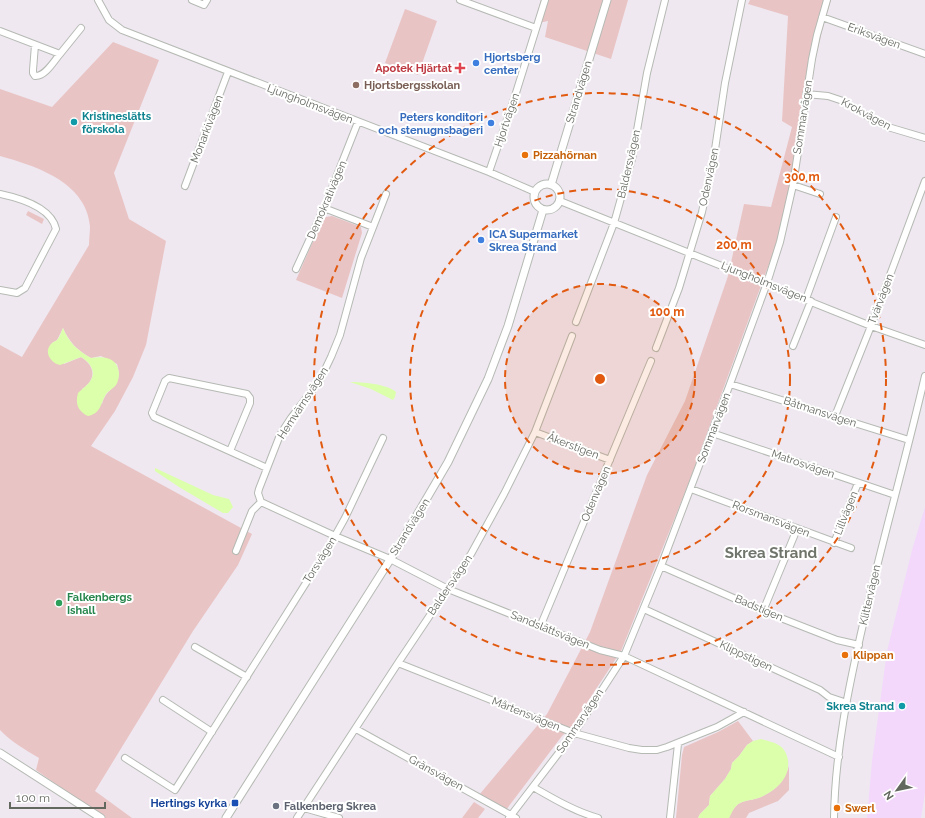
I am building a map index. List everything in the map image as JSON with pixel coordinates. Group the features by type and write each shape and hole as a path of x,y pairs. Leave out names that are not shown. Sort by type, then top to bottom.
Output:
{"street":[{"name":"Ljungholmsvägen","path":"98,0 110,20 122,30 489,172 535,192"},
{"path":"192,0 204,5 207,0"},
{"path":"460,0 536,28"},
{"name":"Hjortvägen","path":"489,172 545,0"},
{"name":"Strandvägen","path":"550,185 607,0"},
{"name":"Baldersvägen","path":"576,322 614,223 632,159 648,72 664,0"},
{"name":"Odenvägen","path":"656,348 691,253 702,212 714,156 725,83 742,0"},
{"name":"Sommarvägen","path":"512,817 574,733 624,656 661,566 730,384 767,283 780,242 793,184 806,94 816,41 827,0"},
{"name":"Eriksvägen","path":"822,17 925,54"},
{"path":"35,45 33,73 35,76 40,76 81,28"},
{"path":"0,31 60,54"},
{"name":"Monarkivägen","path":"184,186 228,72"},
{"name":"Krokvägen","path":"806,94 828,96 842,101 888,127 925,138"},
{"name":"Demokrativägen","path":"296,269 324,208 358,122"},
{"name":"Tvärvägen","path":"835,416 871,326 925,181"},
{"path":"547,184 550,185 558,191 560,201 553,209 543,210 535,203 535,192 540,186 547,184"},
{"path":"793,184 820,194"},
{"path":"0,194 17,197 36,206 52,220 56,229 25,288 16,293 0,290"},
{"name":"Hemvärnsvägen","path":"261,502 259,489 285,426 320,380 340,335 361,258 386,194"},
{"name":"Ljungholmsvägen","path":"560,201 871,326 925,345"},
{"path":"324,208 373,227"},
{"name":"Strandvägen","path":"226,818 390,560 448,462 488,379 518,298 543,210"},
{"path":"793,346 836,217"},
{"name":"Baldersvägen","path":"297,818 398,663 472,554 535,432 572,336"},
{"name":"Odenvägen","path":"540,626 651,362"},
{"name":"Klittervägen","path":"834,818 838,757 847,703 879,557 925,376"},
{"path":"230,451 250,403 250,398 247,394 169,378 165,381 152,413 154,417 267,468"},
{"name":"Båtmansvägen","path":"730,384 909,440"},
{"name":"Åkerstigen","path":"535,432 610,460"},
{"name":"Matrosvägen","path":"712,433 895,495"},
{"name":"Torsvägen","path":"125,758 174,790 335,536 383,438"},
{"name":"Lillvägen","path":"834,543 858,483"},
{"name":"Rorsmansvägen","path":"690,489 851,548"},
{"path":"236,551 252,511 261,502"},
{"name":"Sandslättsvägen","path":"261,502 390,560 448,589 600,650 624,656 838,757"},
{"path":"763,611 797,529"},
{"name":"Badstigen","path":"661,566 763,611 837,640 859,645"},
{"name":"Klippstigen","path":"644,609 820,690 829,697 847,703"},
{"path":"195,648 247,677"},
{"name":"Mårtensvägen","path":"398,663 574,733 629,748 642,750 657,750 678,744 717,727 744,712"},
{"path":"163,700 212,732"},
{"name":"Gränsvägen","path":"356,729 512,817"},
{"path":"670,818 678,744"},
{"path":"0,753 101,818"},
{"path":"533,787 569,807 598,818"},
{"path":"304,808 339,818"}],"shaded area":[{"path":"541,0 628,0 611,59 545,37 548,21 534,24"},
{"path":"750,0 831,0 822,31 808,92 810,101 790,212 766,272 688,485 621,651 571,727 562,736 506,810 479,795 547,714 590,632 647,475 685,401 728,276 744,204 771,207 792,127 782,121 788,16 748,4"},
{"path":"405,9 437,21 418,75 385,63"},
{"path":"113,42 159,60 114,173 129,219 166,241 146,345 133,377 115,411 91,446 252,534 238,565 193,631 95,791 132,818 104,818 36,770 39,758 14,742 0,730 0,345 22,357 89,245 90,226 86,211 79,198 69,187 57,178 43,171 0,156 0,89 52,107","holes":["63,328 74,346 86,355 91,358 101,356 117,364 119,372 117,382 107,393 102,404 82,389 87,385 92,377 89,364 81,357 64,364 52,343 57,340"]},
{"path":"28,211 44,219 42,224 26,215"},
{"path":"332,216 361,227 362,233 342,298 296,280 322,221 326,217"},
{"path":"63,328 74,346 82,352 91,358 101,357 109,359 116,364 118,368 119,376 116,385 106,394 98,411 92,415 88,416 82,412 77,404 78,393 88,384 93,376 92,369 88,362 81,357 60,365 53,362 48,353 49,346 58,339"},
{"path":"350,382 367,383 387,387 396,392 395,397 393,400 371,389"},
{"path":"155,468 213,495 229,499 233,507 228,513 223,513 179,487 155,471"},
{"path":"738,721 753,741 747,745 732,763 731,769 725,779 710,796 709,805 698,818 676,818 684,747 718,732"},
{"path":"761,739 779,745 787,755 788,766 785,778 777,787 767,794 738,804 729,818 698,818 709,805 710,796 725,779 731,769 732,763 747,745 753,741"},
{"path":"789,766 789,790 778,801 749,813 746,818 729,818 738,804 761,797 775,789 782,781"},
{"path":"474,802 485,809 478,818 462,818"}],"sand":[{"name":"Skrea Strand","path":"925,507 925,793 921,818 867,818 872,761 887,651 912,550"}],"place":[{"name":"Hjortsberg center","path":"476,63"},
{"name":"Apotek Hjärtat","path":"460,68"},
{"name":"Hjortsbergsskolan","path":"356,85"},
{"name":"Kristineslätts förskola","path":"74,122"},
{"name":"Peters konditori och stenugnsbageri","path":"491,123"},
{"name":"Pizzahörnan","path":"525,155"},
{"name":"ICA Supermarket Skrea Strand","path":"481,240"},
{"name":"Falkenbergs Ishall","path":"59,603"},
{"name":"Klippan","path":"845,655"},
{"name":"Skrea Strand","path":"902,706"},
{"name":"Hertings kyrka","path":"235,803"},
{"name":"Falkenberg Skrea","path":"276,806"},
{"name":"Swerl","path":"837,808"}],"district":[{"name":"Skrea Strand","path":"771,553"}]}
